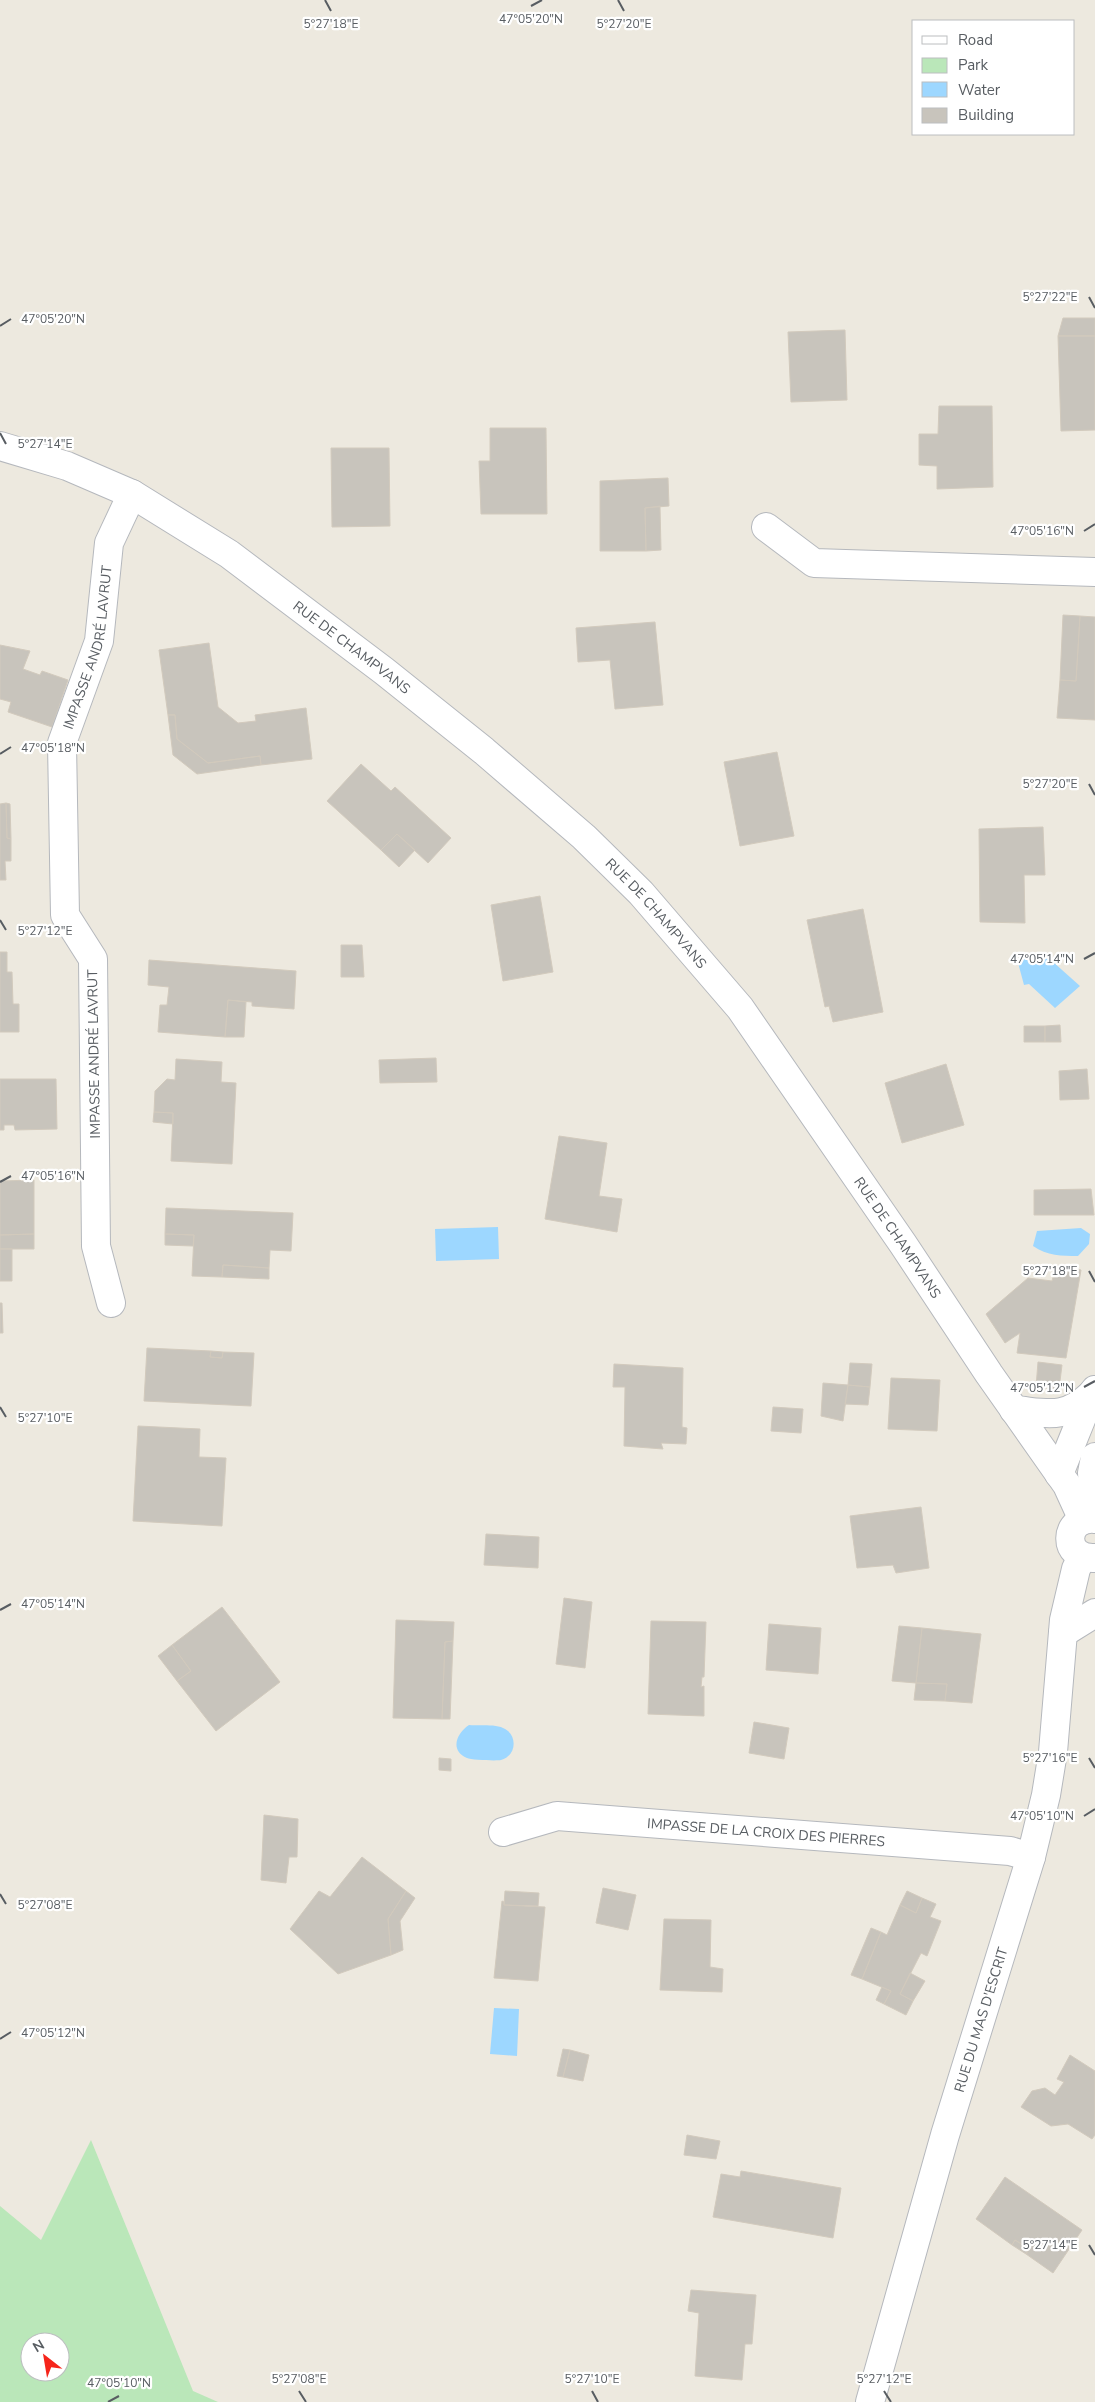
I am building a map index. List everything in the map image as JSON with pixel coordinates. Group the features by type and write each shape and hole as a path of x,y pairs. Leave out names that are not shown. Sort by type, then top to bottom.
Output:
{"street":[{"name":"RUE DE CHAMPVANS","path":"0,446 67,466 132,494 229,554 384,671 484,751 584,837 641,893 740,1008 1059,1474 1077,1504 1091,1517"},
{"name":"IMPASSE ANDRÉ LAVRUT","path":"111,1304 96,1246 93,959 65,915 62,743 99,641 109,543 132,494"},
{"path":"766,527 814,563 1095,572"},
{"path":"1014,1410 1062,1414 1072,1410 1093,1392"},
{"path":"1059,1474 1093,1392"},
{"path":"1088,1557 1076,1553 1070,1541 1073,1528 1091,1517 1092,1473 1095,1457"},
{"name":"RUE DU MAS D'ESCRIT","path":"870,2402 945,2136 1031,1857 1046,1795 1053,1752 1063,1633 1069,1595 1088,1557"},
{"path":"1063,1633 1095,1613"},
{"name":"IMPASSE DE LA CROIX DES PIERRES","path":"503,1832 557,1816 1010,1851 1031,1857"}],"green space":[{"path":"91,2140 193,2391 218,2402 0,2402 0,2206 41,2240"}],"water":[{"path":"1043,953 1080,986 1055,1008 1029,984 1024,985 1017,959 1029,958"},
{"path":"498,1227 499,1259 436,1261 435,1229"},
{"path":"1081,1228 1090,1234 1089,1244 1078,1256 1049,1254 1033,1246 1037,1231"},
{"path":"469,1725 503,1728 511,1735 514,1745 513,1750 506,1758 501,1760 469,1759 461,1755 457,1746 458,1737"},
{"path":"494,2008 519,2009 517,2056 490,2054"}],"building":[{"path":"1063,318 1095,318 1095,336 1058,336"},
{"path":"845,330 847,400 791,402 788,332"},
{"path":"1058,336 1095,336 1095,430 1061,431"},
{"path":"939,406 992,406 993,487 937,489 937,466 919,465 919,434 938,434"},
{"path":"490,428 546,428 547,514 481,514 479,461 490,461"},
{"path":"331,448 389,448 390,526 332,527"},
{"path":"668,478 669,506 645,508 646,551 600,551 600,481"},
{"path":"660,506 661,550 646,551 645,508"},
{"path":"1063,615 1080,616 1076,681 1060,680"},
{"path":"1080,616 1095,617 1095,720 1057,718 1060,680 1076,681"},
{"path":"655,622 663,705 615,709 610,660 578,662 576,628"},
{"path":"209,643 218,707 238,723 256,721 255,715 306,708 312,759 261,765 260,756 208,763 177,739 175,715 168,715 159,650"},
{"path":"0,645 30,651 23,669 40,675 42,671 68,680 52,727 8,712 11,702 0,699"},
{"path":"168,715 175,715 177,739 208,763 260,756 261,765 197,774 173,755"},
{"path":"777,752 794,836 740,846 724,762"},
{"path":"361,764 391,791 395,787 451,838 428,863 397,834 381,850 327,801"},
{"path":"6,803 10,804 11,839 7,838"},
{"path":"6,803 7,838 11,839 11,861 5,861 6,880 0,880 0,804"},
{"path":"1043,827 1045,875 1024,875 1025,923 980,922 979,829"},
{"path":"397,834 415,850 399,867 381,850"},
{"path":"540,896 553,972 503,981 491,905"},
{"path":"863,909 883,1012 833,1022 829,1006 825,1007 807,920"},
{"path":"341,945 362,945 364,977 341,977"},
{"path":"0,952 7,952 7,972 12,972 13,1004 19,1004 19,1032 0,1032"},
{"path":"149,960 296,971 294,1009 252,1006 252,1002 228,1000 225,1037 158,1032 160,1005 167,1005 169,987 148,985"},
{"path":"228,1000 246,1002 244,1037 225,1037"},
{"path":"1060,1025 1061,1042 1045,1042 1045,1026"},
{"path":"1024,1026 1045,1026 1045,1042 1024,1042"},
{"path":"436,1058 437,1082 380,1083 379,1060"},
{"path":"176,1059 222,1062 221,1082 236,1083 232,1164 171,1161 173,1113 154,1112 155,1091 167,1079 175,1080"},
{"path":"946,1064 964,1125 902,1143 885,1083"},
{"path":"1087,1069 1089,1099 1060,1100 1059,1071"},
{"path":"0,1079 56,1079 57,1129 15,1130 14,1125 4,1125 4,1130 0,1130"},
{"path":"154,1112 173,1113 173,1124 153,1122"},
{"path":"559,1136 607,1143 599,1196 622,1199 617,1232 545,1219"},
{"path":"34,1180 34,1234 0,1235 0,1181"},
{"path":"1091,1189 1094,1215 1034,1215 1034,1190"},
{"path":"166,1208 293,1213 291,1251 270,1250 269,1268 223,1265 222,1277 192,1276 194,1235 165,1234"},
{"path":"34,1234 34,1249 0,1249 0,1235"},
{"path":"165,1234 194,1235 193,1246 165,1245"},
{"path":"0,1249 12,1249 12,1281 0,1281"},
{"path":"223,1265 269,1268 269,1279 222,1277"},
{"path":"1056,1265 1081,1270 1066,1358 1017,1353 1020,1333 1005,1343 986,1314 1028,1278 1052,1281"},
{"path":"0,1303 2,1303 3,1333 0,1333"},
{"path":"147,1348 211,1351 210,1357 222,1358 223,1352 254,1353 251,1406 144,1401"},
{"path":"211,1351 223,1352 222,1358 210,1357"},
{"path":"1038,1362 1062,1365 1059,1389 1036,1387"},
{"path":"850,1363 872,1364 870,1387 848,1385"},
{"path":"614,1364 683,1368 682,1427 687,1428 686,1444 661,1443 663,1449 624,1446 625,1387 613,1387"},
{"path":"891,1378 940,1380 937,1431 888,1429"},
{"path":"823,1383 848,1385 843,1421 821,1416"},
{"path":"848,1385 870,1387 868,1405 845,1404"},
{"path":"773,1407 803,1409 801,1433 771,1431"},
{"path":"138,1426 200,1429 199,1457 226,1458 222,1526 133,1521"},
{"path":"921,1507 929,1568 896,1573 893,1565 857,1568 850,1516"},
{"path":"486,1534 539,1537 538,1568 484,1565"},
{"path":"564,1598 592,1602 585,1668 556,1664"},
{"path":"222,1607 280,1682 216,1731 177,1681 191,1671 172,1645"},
{"path":"396,1620 454,1622 453,1641 445,1642 442,1719 393,1718"},
{"path":"651,1621 706,1622 704,1677 702,1677 701,1687 704,1686 704,1716 648,1714"},
{"path":"769,1624 821,1628 818,1674 766,1670"},
{"path":"899,1626 922,1628 916,1683 892,1681"},
{"path":"922,1628 981,1634 972,1703 945,1701 947,1684 916,1683"},
{"path":"453,1641 450,1719 442,1719 445,1642"},
{"path":"172,1645 191,1671 177,1681 158,1656"},
{"path":"916,1683 947,1684 945,1701 914,1700"},
{"path":"754,1722 789,1728 784,1759 749,1753"},
{"path":"439,1758 451,1759 451,1771 439,1770"},
{"path":"264,1815 298,1819 297,1857 289,1857 286,1883 261,1880"},
{"path":"362,1857 406,1891 388,1919 391,1955 338,1974 290,1929 319,1891 330,1897"},
{"path":"603,1888 636,1895 628,1930 596,1923"},
{"path":"406,1891 415,1898 400,1921 403,1950 391,1955 388,1919"},
{"path":"505,1891 539,1893 538,1906 504,1905"},
{"path":"907,1891 922,1898 916,1913 900,1905"},
{"path":"922,1898 936,1904 930,1917 941,1921 927,1956 921,1953 900,1994 913,2001 906,2015 884,2004 891,1991 862,1979 881,1932 887,1935 900,1905 916,1913"},
{"path":"502,1901 504,1905 545,1907 538,1981 494,1978"},
{"path":"664,1919 711,1920 710,1967 723,1969 722,1992 660,1990"},
{"path":"871,1928 881,1932 862,1979 851,1975"},
{"path":"910,1973 925,1981 913,2001 900,1994"},
{"path":"882,1987 891,1991 884,2004 876,2000"},
{"path":"563,2049 570,2050 563,2077 557,2076"},
{"path":"570,2050 589,2055 583,2081 563,2077"},
{"path":"1070,2055 1095,2071 1095,2135 1092,2139 1068,2124 1051,2126 1021,2107 1032,2091 1045,2088 1055,2095 1064,2082 1057,2079"},
{"path":"687,2135 720,2141 716,2159 684,2155"},
{"path":"741,2171 841,2188 833,2238 713,2217 721,2174 740,2177"},
{"path":"1005,2177 1082,2230 1053,2273 1026,2254 1029,2249 1015,2240 1012,2245 976,2219"},
{"path":"1015,2240 1029,2249 1026,2254 1012,2245"},
{"path":"691,2290 756,2295 752,2344 745,2344 742,2380 695,2376 699,2313 688,2311"}]}
